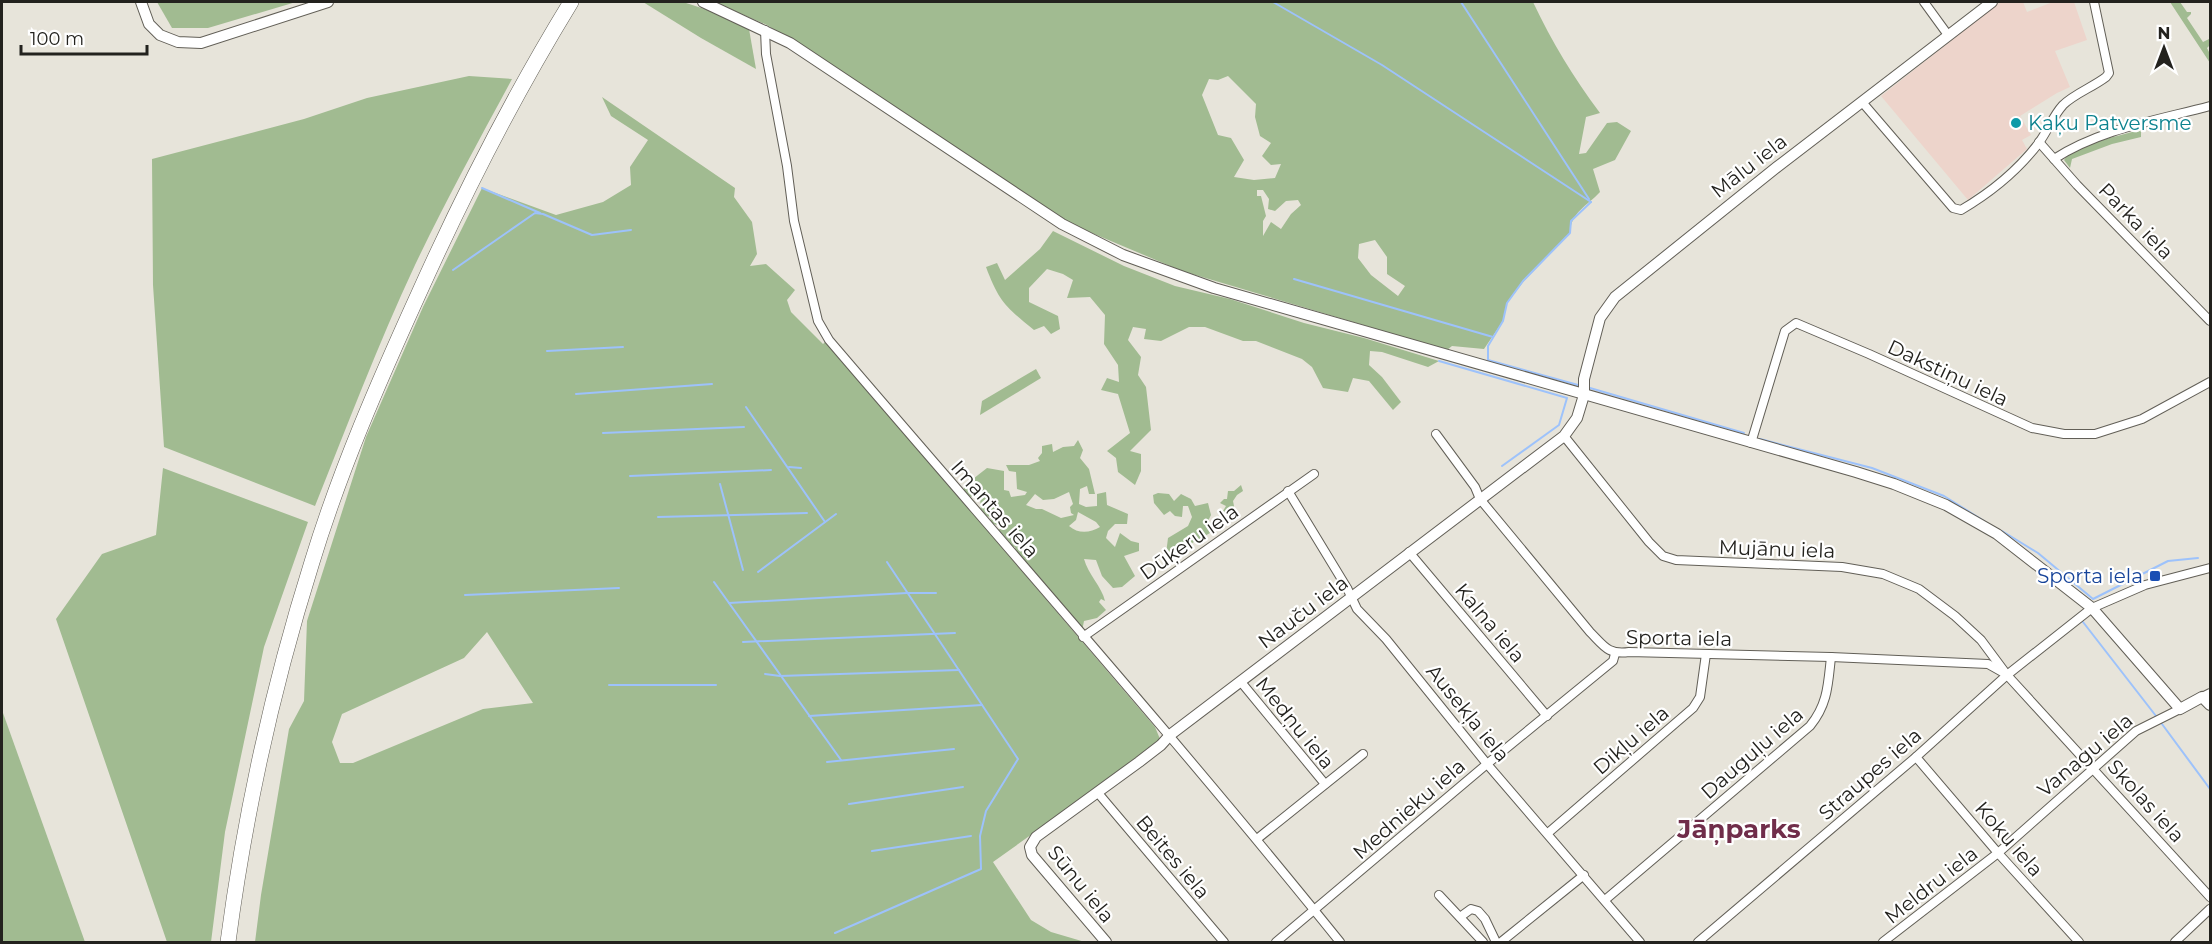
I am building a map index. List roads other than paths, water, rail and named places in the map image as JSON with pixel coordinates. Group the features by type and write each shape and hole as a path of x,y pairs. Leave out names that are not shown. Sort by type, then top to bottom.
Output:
{"highway":[{"path":"228,942 255,778 279,677 312,561 352,447 442,241 488,148 571,2"}],"street":[{"path":"141,2 149,24 160,35 178,42 201,43 328,2"},
{"path":"703,2 790,43 1046,214 1123,255 1214,288 1894,484 1946,505 1997,534 2092,608 2180,709"},
{"path":"1924,2 1948,35"},
{"name":"Mālu iela","path":"1584,395 1584,379 1600,318 1616,297 1768,173 1992,2"},
{"path":"1862,102 1953,208 1961,210 2012,172 2039,142 2051,120 2065,103 2106,77 2109,72 2094,2"},
{"name":"Imantas iela","path":"765,30 766,54 788,166 794,221 818,321 829,340 1083,637 1170,735 1340,942"},
{"path":"2054,159 2088,141 2112,132 2211,106"},
{"name":"Parka iela","path":"2039,142 2211,321"},
{"name":"Dakstiņu iela","path":"1751,443 1785,331 1796,323 2032,429 2064,434 2095,434 2142,419 2211,382"},
{"name":"Nauču iela","path":"1030,847 1036,837 1098,793 1161,745 1170,735 1564,436 1576,418 1584,395"},
{"name":"Sporta iela","path":"1436,434 1475,487 1480,499 1590,632 1616,654 1629,652 1831,657 1988,664 2007,675"},
{"name":"Mujānu iela","path":"1564,436 1648,542 1663,556 1676,560 1738,564 1842,567 1883,574 1919,589 1955,616 1981,640 2007,675"},
{"name":"Dūķeru iela","path":"1083,637 1314,474"},
{"name":"Ausekļa iela","path":"1288,491 1353,598 1357,609 1386,639 1487,764 1640,942"},
{"name":"Kalna iela","path":"1409,552 1547,716"},
{"path":"2007,675 2092,608 2145,585 2211,568"},
{"name":"Mednieku iela","path":"1276,942 1613,661 1616,654"},
{"name":"Dikļu iela","path":"1548,833 1693,708 1700,697 1706,654"},
{"name":"Dauguļu iela","path":"1605,900 1810,726 1820,714 1826,701 1831,657"},
{"name":"Straupes iela","path":"1698,942 1916,757 2007,675"},
{"name":"Skolas iela","path":"2007,675 2211,897"},
{"name":"Medņu iela","path":"1241,682 1324,784"},
{"path":"2206,695 2211,705"},
{"name":"Vanagu iela","path":"1998,853 2136,731 2206,695"},
{"path":"1257,839 1362,754"},
{"name":"Koku iela","path":"1916,757 1998,853 2079,942"},
{"name":"Beites iela","path":"1098,793 1224,942"},
{"name":"Sūnu iela","path":"1030,847 1032,855 1106,942"},
{"name":"Meldru iela","path":"1883,942 1998,853"},
{"path":"1501,942 1584,875"},
{"path":"1439,895 1483,942"},
{"path":"1460,917 1471,909 1478,910 1496,942"},
{"path":"2175,942 2211,909"}],"waterway":[{"path":"1273,2 1382,65 1591,202"},
{"path":"1461,2 1589,199"},
{"path":"482,188 540,213"},
{"path":"1578,385 1488,360 1488,346 1503,321 1507,303 1523,281 1570,233 1571,221 1591,202"},
{"path":"453,270 535,213 543,214 592,235 631,230"},
{"path":"1294,279 1493,337"},
{"path":"547,351 623,347"},
{"path":"1439,361 1567,398 1559,425 1502,466"},
{"path":"576,394 712,384"},
{"path":"1590,388 1744,433"},
{"path":"746,407 825,522"},
{"path":"603,433 744,427"},
{"path":"1760,439 1872,468 1944,496 1984,521"},
{"path":"789,467 801,468"},
{"path":"630,476 771,470"},
{"path":"720,484 743,570"},
{"path":"658,517 807,513"},
{"path":"758,572 836,514"},
{"path":"2002,531 2038,553 2093,599 2168,561 2198,558"},
{"path":"835,933 981,869 980,836 986,811 1018,759 887,562"},
{"path":"714,582 841,760"},
{"path":"465,595 619,588"},
{"path":"729,603 936,593"},
{"path":"2083,622 2156,716"},
{"path":"743,642 955,633"},
{"path":"765,674 780,676 959,670"},
{"path":"609,685 716,685"},
{"path":"809,716 982,705"},
{"path":"2162,724 2210,789"},
{"path":"827,762 954,749"},
{"path":"849,804 963,787"},
{"path":"872,851 971,836"}],"place":[{"name":"Kaķu Patversme","path":"2016,123"},
{"name":"Sporta iela","path":"2155,576"}],"district":[{"name":"Jāņparks","path":"1739,829"}]}
